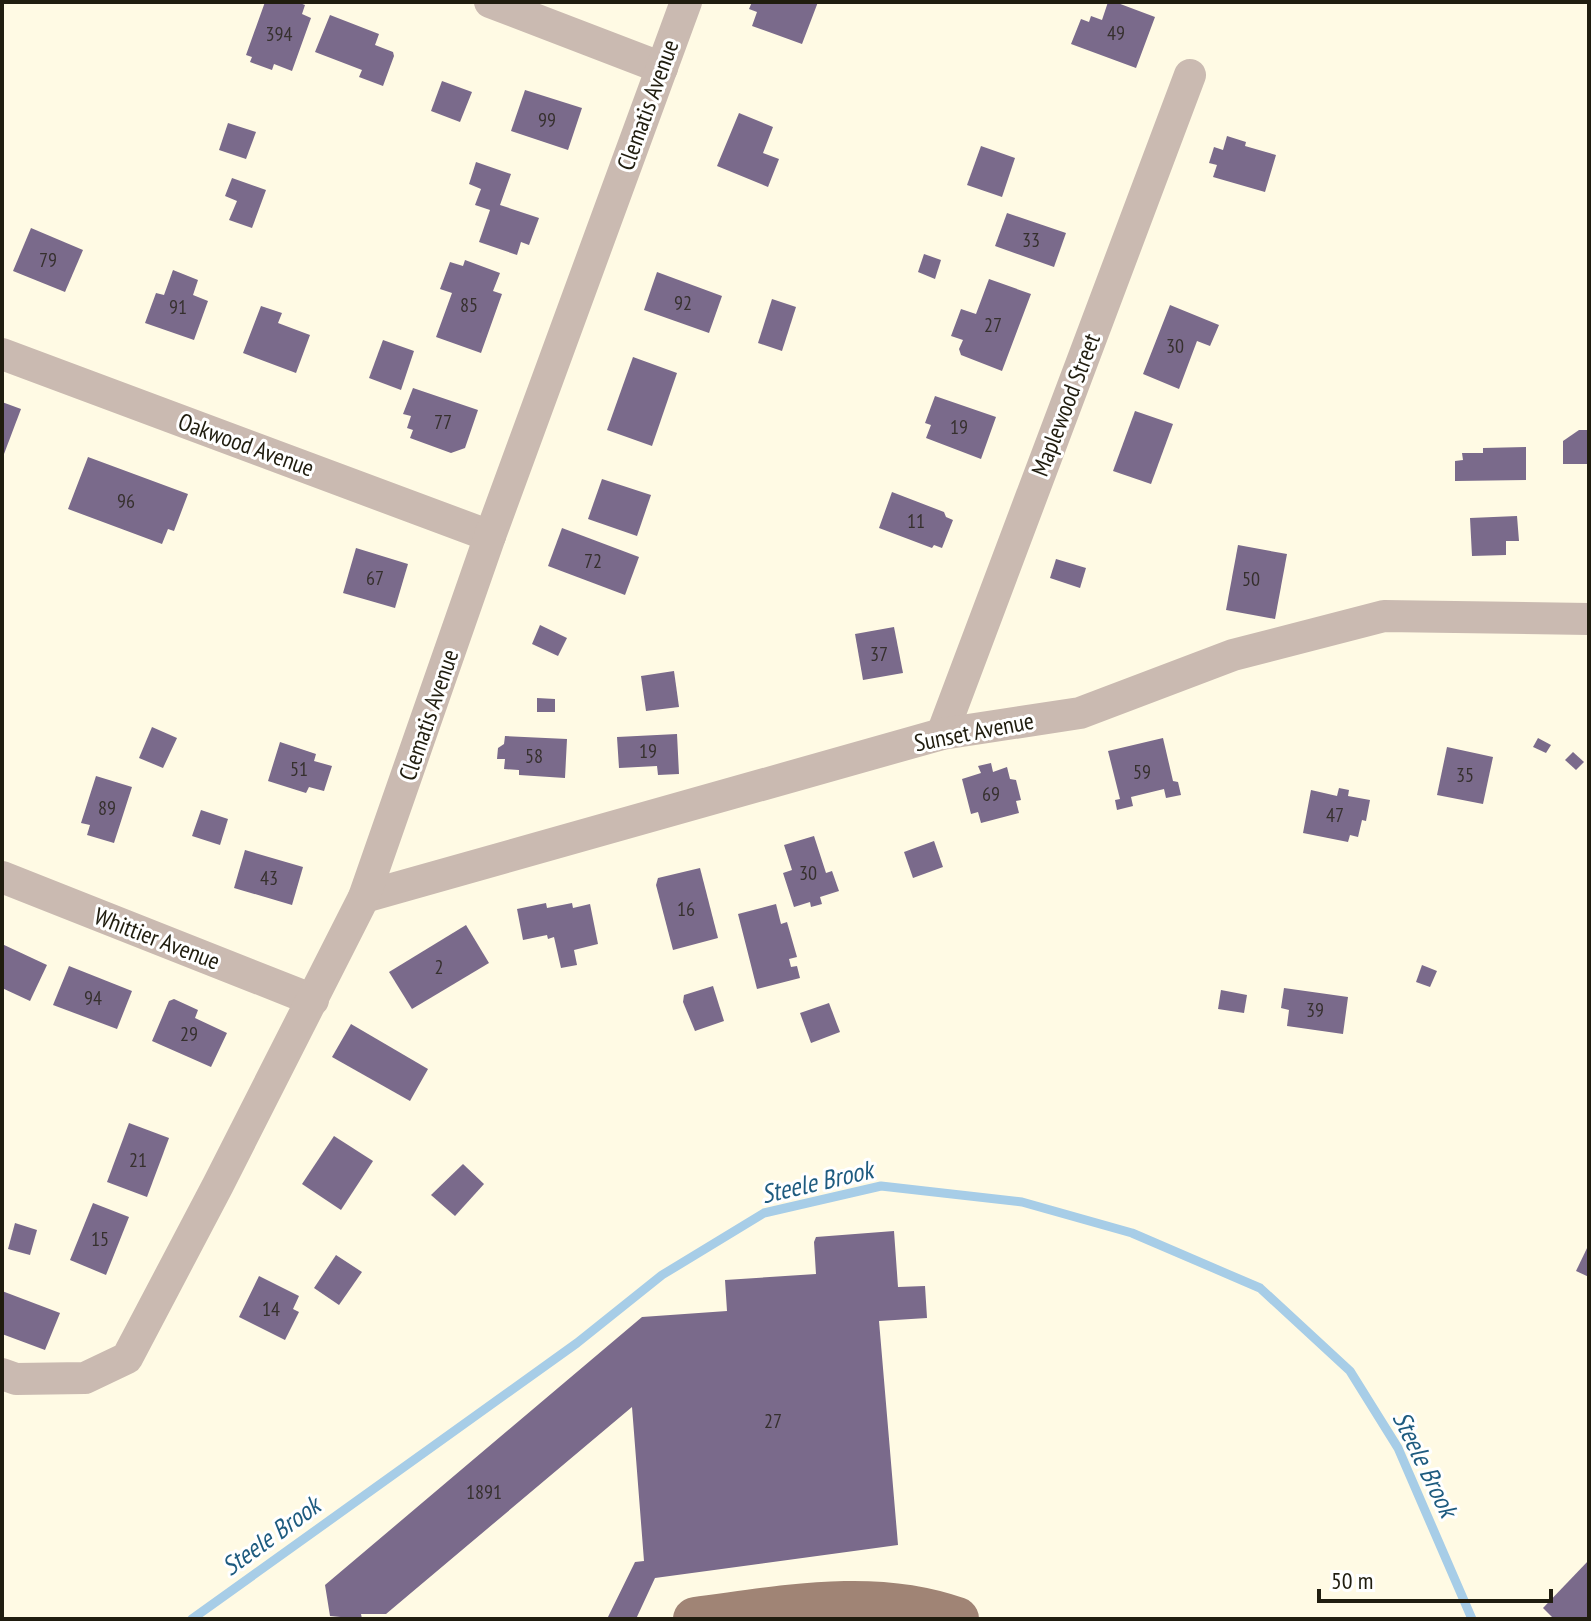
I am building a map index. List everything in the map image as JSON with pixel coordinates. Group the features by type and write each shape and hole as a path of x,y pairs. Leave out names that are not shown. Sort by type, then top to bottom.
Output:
{"main road":[{"path":"695,1619 847,1602 900,1604 933,1610 957,1619"}],"street":[{"path":"490,2 662,68"},
{"name":"Clematis Avenue","path":"2,1374 16,1379 85,1378 127,1358 313,1000 364,897 490,536 686,2"},
{"name":"Maplewood Street","path":"942,734 1190,75"},
{"name":"Oakwood Avenue","path":"2,354 490,536"},
{"name":"Sunset Avenue","path":"364,897 942,734 1080,713 1233,655 1384,616 1589,619"},
{"name":"Whittier Avenue","path":"2,877 313,1000"}],"building":[{"path":"265,2 297,2 305,5 302,14 311,18 292,71 274,64 272,70 250,62 252,57 246,55"},
{"path":"752,2 818,2 802,44 752,26 757,12 749,9"},
{"path":"1108,2 1155,17 1136,68 1071,44 1081,19 1089,22 1091,16 1102,20"},
{"path":"330,15 379,34 375,45 393,52 383,86 359,77 362,70 315,52"},
{"path":"442,81 472,92 460,122 431,111"},
{"path":"525,90 582,108 568,150 511,131"},
{"path":"739,113 773,127 763,153 779,159 768,187 717,166"},
{"path":"228,123 256,132 246,159 219,150"},
{"path":"1227,136 1246,142 1245,146 1276,155 1265,192 1213,177 1217,165 1209,163 1214,147 1223,150"},
{"path":"981,146 1015,158 1002,197 967,185"},
{"path":"476,162 511,174 500,205 539,218 529,245 521,242 517,255 479,242 490,210 475,205 481,189 469,184"},
{"path":"232,178 266,190 252,228 229,220 237,201 225,196"},
{"path":"1007,213 1066,233 1054,267 995,246"},
{"path":"31,228 83,250 65,292 13,271"},
{"path":"924,254 941,260 935,279 918,272"},
{"path":"465,260 500,273 493,291 502,294 481,353 436,337 452,293 440,289 450,262 463,266"},
{"path":"173,270 198,280 193,295 208,301 194,340 145,323 156,293 164,295"},
{"path":"657,272 722,296 709,333 644,310"},
{"path":"989,279 1031,294 1002,371 961,355 959,349 963,340 951,336 961,309 976,314"},
{"path":"772,299 796,307 782,351 758,343"},
{"path":"1170,305 1219,325 1210,346 1197,341 1179,389 1143,374"},
{"path":"261,306 282,313 278,323 310,335 296,373 243,353"},
{"path":"383,340 414,351 401,390 369,378"},
{"path":"633,357 677,373 652,446 607,430"},
{"path":"413,388 478,410 465,448 451,453 410,438 413,430 407,428 411,416 403,414"},
{"path":"935,396 996,417 981,459 926,438 931,425 925,423"},
{"path":"2,402 21,409 4,454 2,453"},
{"path":"1135,411 1173,424 1151,484 1113,471"},
{"path":"1579,430 1589,430 1589,464 1563,464 1563,441"},
{"path":"1526,447 1526,480 1455,481 1455,461 1463,460 1462,453 1483,453 1483,448"},
{"path":"88,457 188,494 174,531 168,529 162,544 68,509"},
{"path":"602,479 651,495 637,536 588,519"},
{"path":"892,492 944,512 946,517 953,520 942,548 934,545 932,548 879,528"},
{"path":"1517,516 1519,541 1506,541 1506,555 1472,556 1470,518"},
{"path":"562,528 639,557 625,595 548,566"},
{"path":"1238,545 1287,554 1275,619 1226,610"},
{"path":"356,548 408,564 395,608 343,593"},
{"path":"1056,559 1086,568 1080,588 1050,578"},
{"path":"540,625 567,638 558,656 532,644"},
{"path":"894,627 903,673 863,680 855,634"},
{"path":"674,671 679,707 646,711 641,676"},
{"path":"537,698 555,699 555,712 537,712"},
{"path":"152,727 177,738 163,768 139,758"},
{"path":"677,734 679,774 658,775 657,766 619,768 617,737"},
{"path":"505,736 567,739 565,778 519,775 519,770 504,769 505,759 497,759 498,748 504,744"},
{"path":"1163,738 1173,781 1178,782 1181,795 1166,798 1164,789 1131,797 1133,806 1117,810 1115,800 1120,799 1108,751"},
{"path":"1538,738 1551,745 1546,753 1533,747"},
{"path":"280,742 316,754 314,761 332,766 324,791 309,787 306,793 268,781"},
{"path":"1447,747 1493,757 1483,804 1437,795"},
{"path":"1573,752 1584,762 1576,770 1565,760"},
{"path":"991,763 993,772 1007,767 1010,779 1016,780 1021,800 1016,801 1019,813 981,823 978,812 971,814 962,779 981,773 978,766"},
{"path":"96,776 132,787 114,843 87,835 90,825 81,823"},
{"path":"1339,788 1349,790 1348,796 1370,800 1366,821 1362,820 1358,837 1350,835 1348,842 1303,833 1311,790 1337,796"},
{"path":"201,810 228,819 220,845 192,836"},
{"path":"814,836 826,873 832,871 839,891 820,897 822,904 811,907 810,902 794,907 783,873 792,870 784,845"},
{"path":"934,841 943,867 913,878 904,852"},
{"path":"245,850 303,867 292,905 234,888"},
{"path":"700,868 718,938 673,950 656,885 658,878"},
{"path":"546,903 547,908 572,903 573,908 590,904 598,944 574,950 577,965 561,968 554,937 548,939 547,935 523,940 517,909"},
{"path":"776,904 781,924 787,922 797,957 789,959 791,967 797,966 800,978 757,989 738,914"},
{"path":"466,925 489,963 412,1009 389,972"},
{"path":"2,944 47,965 30,1001 2,988"},
{"path":"1422,965 1437,971 1430,987 1416,982"},
{"path":"69,966 132,991 117,1029 53,1005"},
{"path":"713,986 724,1021 695,1031 683,1002 684,995"},
{"path":"1284,988 1348,997 1343,1034 1287,1026 1289,1010 1281,1008"},
{"path":"1221,990 1247,995 1244,1013 1218,1009"},
{"path":"174,999 198,1010 195,1018 227,1033 211,1067 152,1041 169,1001"},
{"path":"829,1003 840,1032 811,1043 800,1013"},
{"path":"351,1024 428,1069 410,1101 332,1057"},
{"path":"129,1123 169,1138 147,1197 107,1182"},
{"path":"334,1136 373,1161 341,1210 302,1184"},
{"path":"463,1164 484,1184 455,1216 431,1195"},
{"path":"93,1203 129,1217 106,1275 70,1260"},
{"path":"15,1223 37,1230 30,1255 8,1249"},
{"path":"894,1231 898,1287 925,1286 927,1318 879,1321 898,1545 655,1578 636,1619 607,1619 635,1562 644,1561 632,1407 386,1614 361,1614 362,1619 330,1616 325,1585 642,1317 727,1311 725,1280 816,1274 816,1237"},
{"path":"1589,1244 1589,1277 1576,1271"},
{"path":"336,1255 362,1272 339,1305 314,1288"},
{"path":"259,1276 299,1296 293,1309 299,1312 285,1340 239,1317"},
{"path":"2,1291 60,1313 45,1350 2,1334"},
{"path":"1589,1560 1589,1619 1554,1619 1543,1608"}],"waterway":[{"name":"Steele Brook","path":"192,1619 577,1343 662,1275 764,1213 881,1186 1022,1202 1132,1233 1260,1288 1350,1371 1398,1448 1472,1619"}]}
